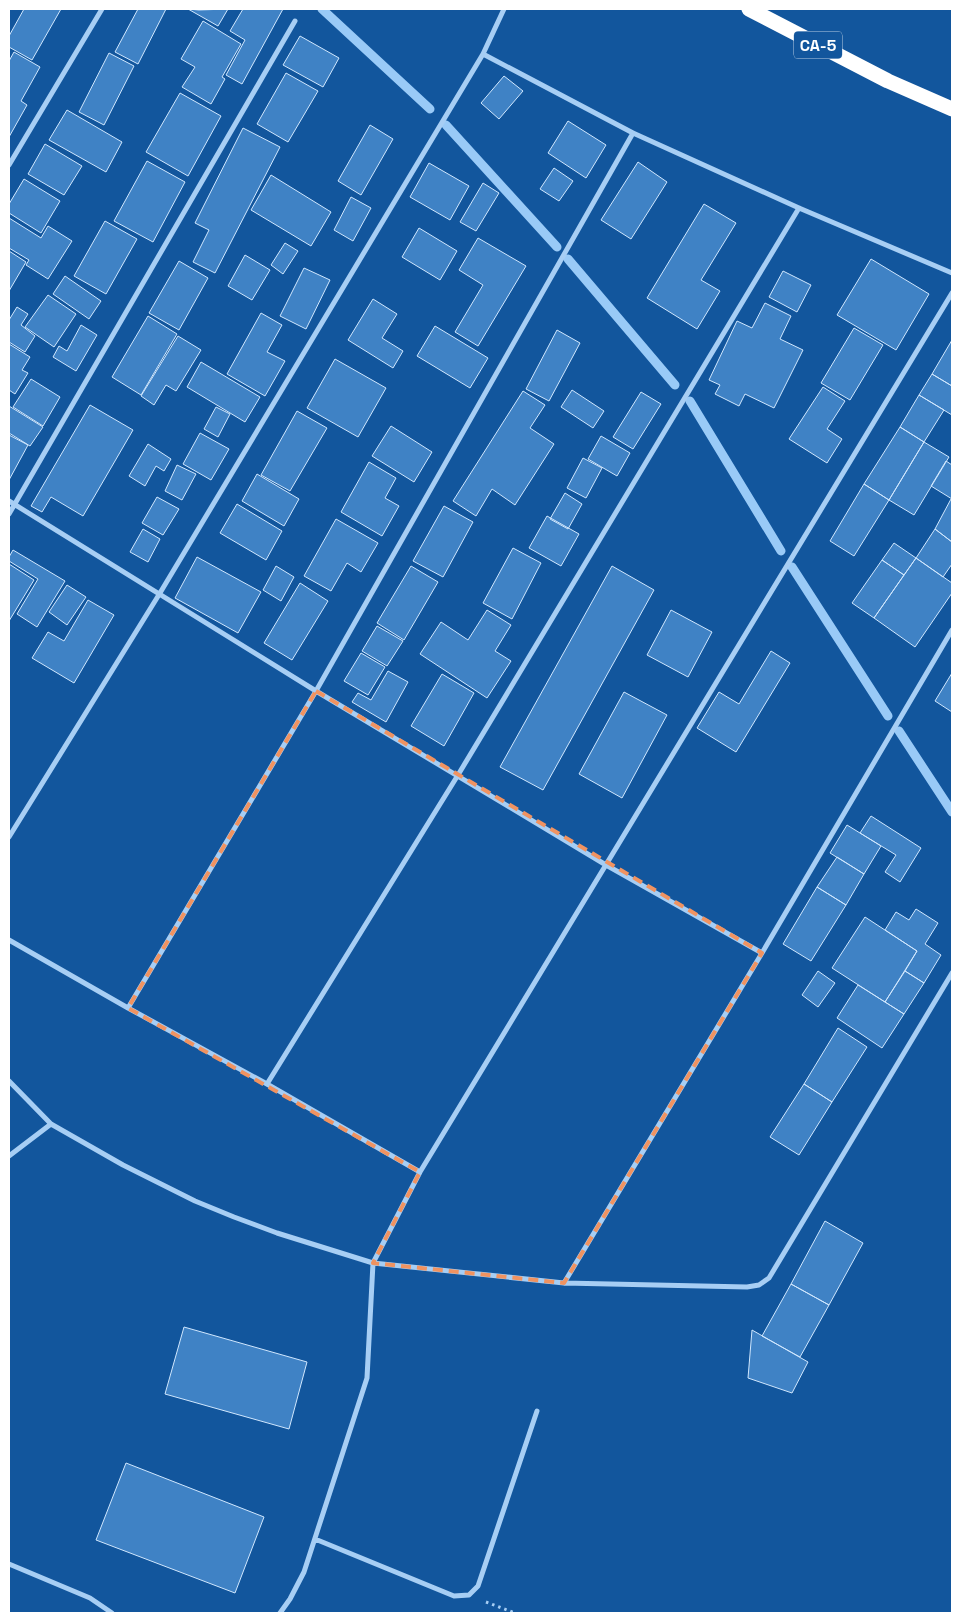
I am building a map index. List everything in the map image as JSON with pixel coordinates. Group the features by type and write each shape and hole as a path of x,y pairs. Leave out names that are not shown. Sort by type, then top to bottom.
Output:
{"highway":[{"name":"CA-5","path":"749,9 888,80 952,109"}],"street":[{"path":"9,165 102,9"},
{"path":"9,837 160,593 483,54 504,9"},
{"path":"9,514 295,21"},
{"path":"483,54 634,133 799,208 952,273"},
{"path":"128,1008 316,690 634,133"},
{"path":"267,1084 458,775 799,208"},
{"path":"280,1613 290,1599 304,1572 367,1378 373,1263 420,1172 952,293"},
{"path":"9,501 316,690 606,865 762,953"},
{"path":"564,1283 762,953 952,630"},
{"path":"9,940 420,1172"},
{"path":"9,1081 51,1124 123,1165 210,1207 277,1233 373,1263 564,1283 747,1287 759,1285 769,1278 952,973"},
{"path":"9,1156 51,1124"},
{"path":"315,1540 454,1596 469,1595 478,1586 537,1411"},
{"path":"9,1564 90,1598 112,1613"}],"path":[{"path":"469,1595 515,1613"}],"highlighted area":[{"path":"316,691 762,953 564,1283 373,1263 420,1172 128,1008"}],"building":[{"path":"24,9 61,9 32,60 9,47 9,36"},
{"path":"138,9 166,9 138,64 115,52"},
{"path":"188,9 199,10 228,9 218,26"},
{"path":"243,9 283,9 242,84 226,75 245,40 230,31"},
{"path":"203,21 241,44 222,77 225,79 211,104 182,87 195,67 181,59"},
{"path":"300,36 339,58 323,87 283,65"},
{"path":"14,52 40,67 21,101 27,105 9,137 9,61"},
{"path":"109,53 134,66 104,125 79,112"},
{"path":"286,73 318,91 288,142 257,124"},
{"path":"504,76 523,91 499,119 481,103"},
{"path":"180,93 221,116 188,176 146,152"},
{"path":"67,110 122,142 106,172 49,140"},
{"path":"568,121 606,145 586,178 548,153"},
{"path":"370,125 393,139 361,195 338,181"},
{"path":"243,128 280,147 215,273 193,262 209,230 195,223"},
{"path":"45,144 82,166 64,195 28,174"},
{"path":"147,161 185,182 153,242 114,221"},
{"path":"638,162 667,182 631,239 601,220"},
{"path":"429,163 469,186 450,220 410,197"},
{"path":"554,168 573,181 559,201 540,189"},
{"path":"271,175 331,212 311,246 251,210"},
{"path":"24,179 60,201 41,233 9,213 9,204"},
{"path":"483,183 499,193 476,231 460,222"},
{"path":"351,197 371,208 353,241 334,230"},
{"path":"704,204 736,223 701,280 720,291 697,329 647,298"},
{"path":"9,218 41,238 48,226 72,241 48,279 26,265 29,260 9,248"},
{"path":"105,221 137,239 106,294 74,276"},
{"path":"419,228 457,251 440,280 402,257"},
{"path":"478,238 526,266 478,346 455,332 483,285 459,270"},
{"path":"285,243 298,251 283,274 271,265"},
{"path":"9,251 26,262 9,291"},
{"path":"245,255 270,270 252,300 228,286"},
{"path":"871,259 929,294 896,350 837,315"},
{"path":"179,261 208,278 179,330 149,313"},
{"path":"304,268 330,280 306,329 280,316"},
{"path":"783,271 811,285 797,312 769,297"},
{"path":"65,276 101,301 89,319 53,294"},
{"path":"48,295 76,314 54,347 25,327"},
{"path":"373,299 397,314 382,338 403,351 393,368 348,340"},
{"path":"765,303 791,316 780,339 803,350 774,408 745,394 739,406 715,394 720,385 709,380 737,321 752,328"},
{"path":"17,307 28,314 21,325 35,336 25,352 9,342 9,320"},
{"path":"261,313 282,325 267,352 285,361 265,396 227,374"},
{"path":"148,316 177,334 141,395 112,377"},
{"path":"81,325 97,335 76,371 53,357 59,346 67,351"},
{"path":"435,326 488,358 470,388 417,356"},
{"path":"854,328 883,345 850,400 821,383"},
{"path":"557,330 580,343 549,401 526,389"},
{"path":"178,336 201,350 176,391 166,385 154,405 141,396"},
{"path":"952,340 952,386 932,374"},
{"path":"9,344 30,357 22,370 28,373 15,394 9,390"},
{"path":"335,359 386,388 358,437 307,408"},
{"path":"201,362 260,397 245,422 187,387"},
{"path":"932,374 952,386 952,415 919,395"},
{"path":"31,379 60,397 43,426 13,407"},
{"path":"823,387 845,401 827,429 842,439 827,463 789,439"},
{"path":"572,390 604,411 593,428 561,407"},
{"path":"523,391 545,405 530,428 554,444 515,505 492,489 476,516 453,501"},
{"path":"641,392 661,404 633,449 613,437"},
{"path":"919,395 944,410 924,442 900,427"},
{"path":"90,405 133,430 83,516 51,497 42,512 31,506"},
{"path":"9,406 43,427 30,446 9,433"},
{"path":"216,407 230,414 218,437 204,429"},
{"path":"297,411 327,428 290,491 261,475"},
{"path":"391,426 432,452 414,482 372,456"},
{"path":"900,427 924,442 889,500 864,484"},
{"path":"200,433 229,449 211,480 183,464"},
{"path":"9,435 28,445 9,480"},
{"path":"601,436 630,453 617,476 588,459"},
{"path":"924,442 949,457 914,515 889,500"},
{"path":"148,444 171,459 164,471 156,466 145,486 129,476"},
{"path":"583,458 602,468 586,498 567,488"},
{"path":"946,461 952,465 952,499 931,486"},
{"path":"369,462 396,478 385,498 399,506 382,536 341,512"},
{"path":"177,465 196,474 182,500 165,491"},
{"path":"257,474 299,499 284,526 242,501"},
{"path":"864,484 889,500 854,556 830,541"},
{"path":"565,493 582,504 568,529 550,519"},
{"path":"157,497 179,509 163,535 142,523"},
{"path":"952,499 952,542 935,529"},
{"path":"237,504 282,531 266,560 220,533"},
{"path":"444,506 473,522 443,577 413,561"},
{"path":"547,516 579,534 561,566 529,548"},
{"path":"336,519 378,543 361,572 347,563 331,591 304,576"},
{"path":"143,529 160,539 148,562 130,552"},
{"path":"935,529 952,542 952,564 943,577 916,558"},
{"path":"894,543 916,558 904,575 882,560"},
{"path":"513,548 541,563 512,619 483,603"},
{"path":"13,550 65,581 37,627 17,614 38,579 9,561"},
{"path":"197,557 261,592 238,633 175,598"},
{"path":"916,558 952,583 952,593 915,647 874,618"},
{"path":"882,560 904,575 874,618 852,603"},
{"path":"9,564 34,580 9,621"},
{"path":"276,566 294,577 281,601 263,590"},
{"path":"411,566 438,582 404,640 377,623"},
{"path":"612,566 654,590 543,790 500,767"},
{"path":"300,583 328,601 292,660 264,643"},
{"path":"67,585 86,597 67,625 49,612"},
{"path":"88,600 114,615 74,683 32,658 48,632 64,641"},
{"path":"487,610 511,625 495,651 511,661 487,698 420,654 441,622 468,640"},
{"path":"671,610 712,632 688,677 647,655"},
{"path":"377,626 403,641 387,666 362,651"},
{"path":"771,651 790,663 736,752 697,728 719,692 739,704"},
{"path":"361,653 385,667 368,695 344,681"},
{"path":"388,671 408,682 386,722 352,702 358,693 371,700"},
{"path":"952,673 952,712 935,701"},
{"path":"442,674 474,693 444,746 411,726"},
{"path":"624,692 667,715 622,798 579,774"},
{"path":"871,816 921,848 900,882 885,872 896,855 860,833"},
{"path":"847,825 881,846 864,874 830,853"},
{"path":"837,857 864,874 846,905 817,887"},
{"path":"817,887 846,905 811,961 783,944"},
{"path":"916,909 938,923 925,944 941,955 924,983 905,971 917,951 885,930 896,912 909,920"},
{"path":"865,917 917,951 885,1002 832,968"},
{"path":"818,971 835,983 818,1007 802,995"},
{"path":"905,971 924,983 904,1014 885,1002"},
{"path":"858,985 904,1014 882,1048 837,1018"},
{"path":"838,1028 867,1047 832,1102 804,1084"},
{"path":"804,1084 832,1102 799,1155 770,1137"},
{"path":"825,1221 863,1243 829,1305 791,1284"},
{"path":"791,1284 829,1305 800,1357 762,1336"},
{"path":"184,1327 307,1362 289,1429 165,1394"},
{"path":"752,1330 808,1362 792,1393 748,1378"},
{"path":"126,1463 264,1517 235,1593 96,1540"}],"waterway":[{"path":"322,9 430,109"},
{"path":"446,125 557,247"},
{"path":"568,259 675,385"},
{"path":"690,401 781,551"},
{"path":"792,567 888,716"},
{"path":"899,731 952,812"}]}
